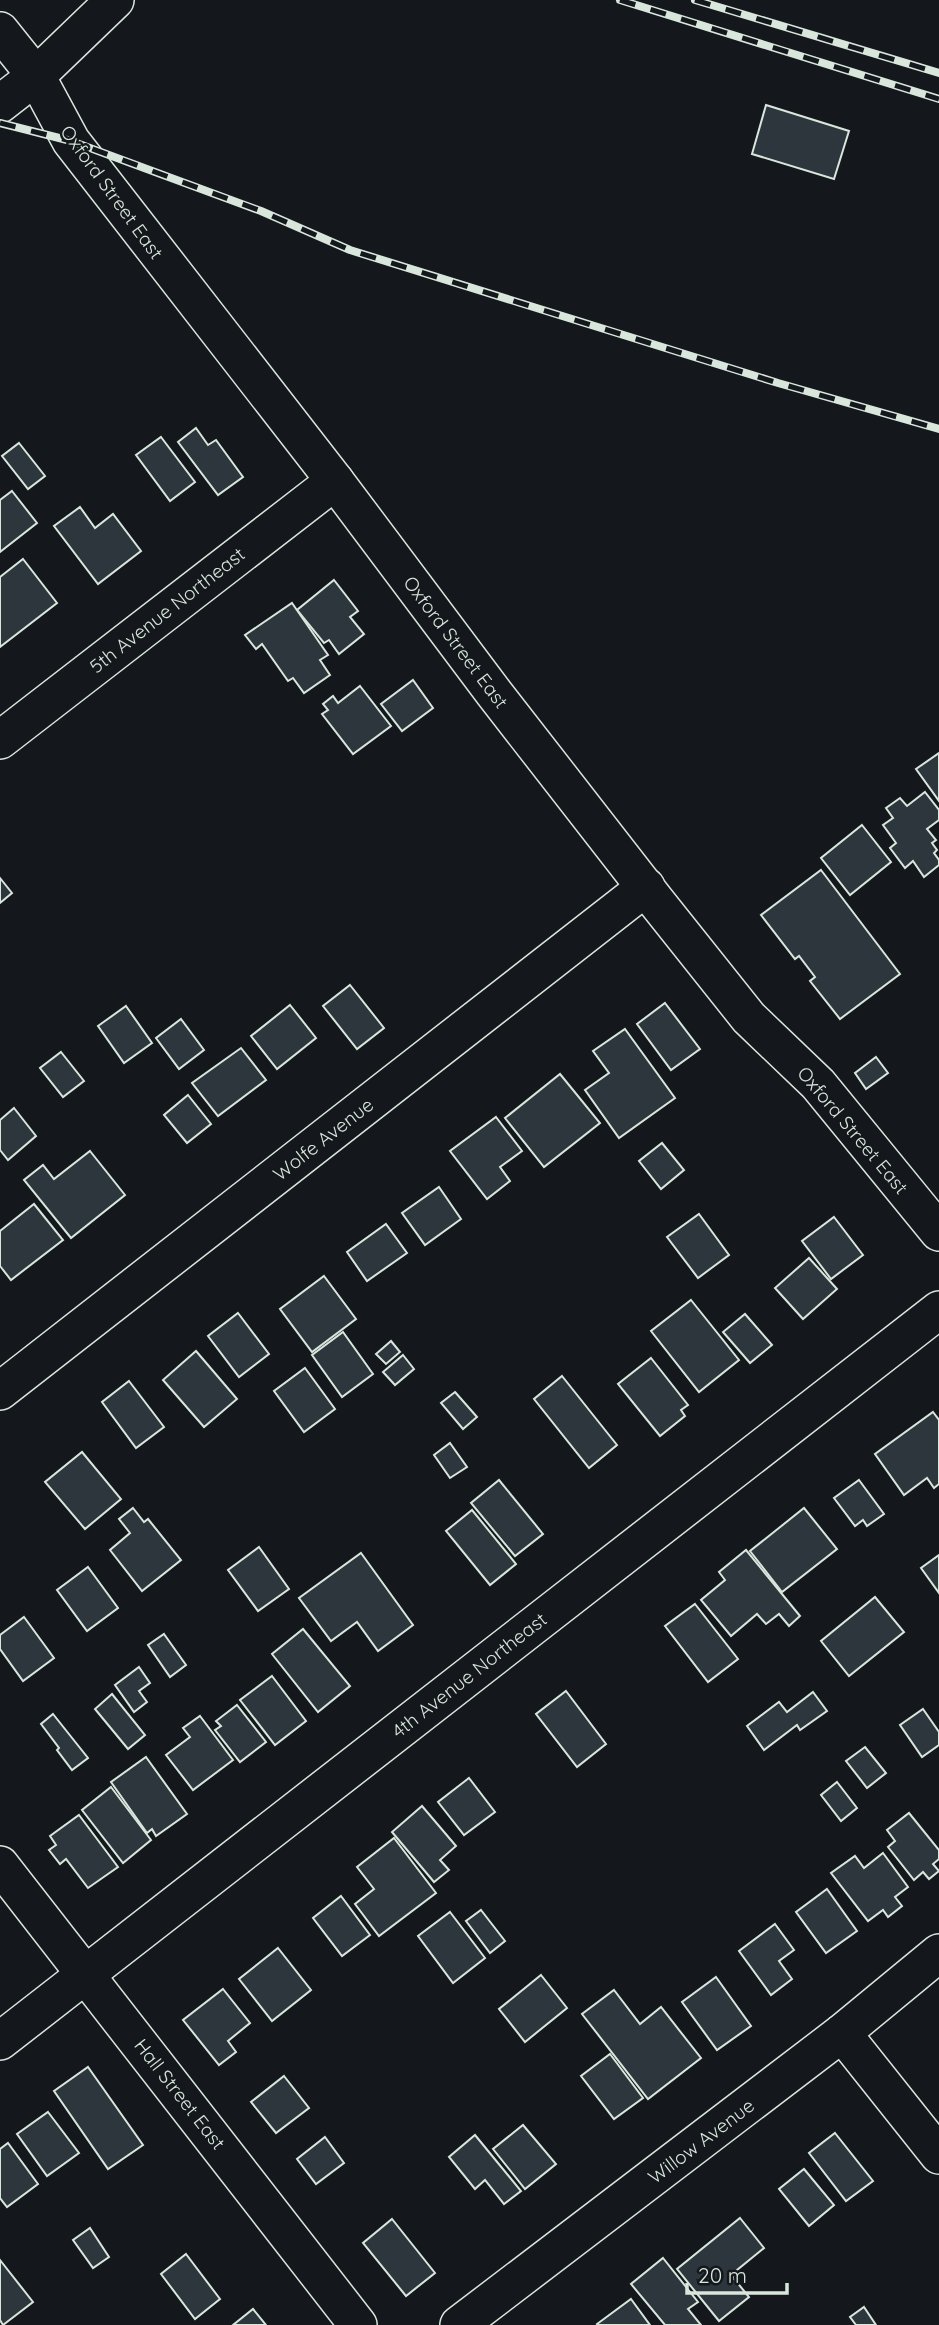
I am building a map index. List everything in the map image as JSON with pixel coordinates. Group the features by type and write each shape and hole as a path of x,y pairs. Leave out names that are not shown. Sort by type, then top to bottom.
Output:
{"street":[{"path":"0,104 36,76 115,0"},
{"name":"Oxford Street East","path":"0,31 36,76 71,141 335,481 494,693 749,1018 818,1084 939,1232"},
{"name":"5th Avenue Northeast","path":"0,740 335,481"},
{"name":"Wolfe Avenue","path":"0,1391 646,887"},
{"name":"4th Avenue Northeast","path":"0,2041 939,1310"},
{"name":"Hall Street East","path":"0,1865 358,2325"},
{"name":"Willow Avenue","path":"459,2325 842,2033 939,1953"},
{"path":"842,2033 939,2155"}],"building":[{"path":"766,105 849,131 834,179 752,154"},
{"path":"196,428 208,445 216,440 243,477 218,495 178,442"},
{"path":"161,437 195,482 170,501 136,455"},
{"path":"19,443 45,476 28,489 2,456"},
{"path":"12,491 37,523 0,552 0,500"},
{"path":"80,507 95,528 113,514 141,551 98,584 54,526"},
{"path":"23,559 57,603 0,647 0,577"},
{"path":"334,580 358,611 350,617 364,634 339,654 329,640 324,643 297,610"},
{"path":"292,603 328,655 320,660 330,675 304,693 293,678 288,681 262,644 256,649 245,635"},
{"path":"413,680 433,708 402,731 381,704"},
{"path":"360,686 391,726 353,754 322,714 328,710 323,704 333,696 338,703"},
{"path":"939,753 939,801 916,769"},
{"path":"925,792 939,810 939,820 927,829 936,840 932,843 937,850 934,853 939,865 924,877 913,861 905,868 890,848 896,843 883,825 893,818 886,808 900,798 907,806"},
{"path":"862,825 891,862 850,895 821,858"},
{"path":"821,870 900,974 840,1019 810,981 815,977 799,956 795,959 761,915"},
{"path":"0,878 12,893 0,903"},
{"path":"350,985 384,1028 357,1049 323,1006"},
{"path":"665,1003 700,1049 671,1070 637,1024"},
{"path":"290,1005 316,1038 277,1069 251,1036"},
{"path":"126,1006 152,1043 124,1063 98,1026"},
{"path":"181,1019 204,1050 179,1069 156,1038"},
{"path":"625,1029 675,1098 619,1138 585,1090 609,1073 593,1051"},
{"path":"241,1048 266,1080 218,1116 192,1083"},
{"path":"61,1052 84,1081 63,1097 40,1068"},
{"path":"876,1057 888,1073 866,1089 855,1073"},
{"path":"560,1074 600,1123 544,1167 505,1118"},
{"path":"188,1095 211,1124 187,1143 164,1115"},
{"path":"14,1108 36,1136 8,1160 0,1150 0,1120"},
{"path":"496,1117 522,1151 500,1167 510,1181 487,1199 450,1151"},
{"path":"662,1143 684,1170 661,1189 639,1161"},
{"path":"90,1151 125,1195 71,1238 24,1180 43,1165 54,1179"},
{"path":"439,1187 461,1219 425,1245 402,1213"},
{"path":"34,1204 63,1240 11,1280 0,1266 0,1231"},
{"path":"699,1214 729,1255 698,1278 667,1237"},
{"path":"834,1217 863,1255 831,1279 802,1241"},
{"path":"386,1224 407,1253 367,1281 347,1252"},
{"path":"809,1258 837,1289 803,1319 775,1288"},
{"path":"324,1276 356,1319 312,1352 280,1309"},
{"path":"691,1300 739,1360 699,1392 651,1331"},
{"path":"238,1313 269,1354 239,1377 208,1336"},
{"path":"745,1314 772,1345 750,1363 723,1332"},
{"path":"343,1332 373,1374 342,1397 312,1355"},
{"path":"391,1341 400,1352 386,1364 376,1354"},
{"path":"196,1351 237,1399 204,1427 163,1380"},
{"path":"403,1355 414,1369 395,1385 383,1372"},
{"path":"651,1358 688,1405 681,1410 685,1416 660,1436 618,1384"},
{"path":"305,1368 335,1409 304,1432 274,1391"},
{"path":"562,1376 617,1445 589,1468 534,1399"},
{"path":"129,1381 164,1427 136,1448 102,1402"},
{"path":"455,1392 477,1417 463,1429 441,1403"},
{"path":"933,1412 939,1420 939,1484 934,1488 927,1478 904,1495 875,1454"},
{"path":"450,1443 467,1467 450,1478 434,1455"},
{"path":"82,1452 121,1499 85,1529 45,1482"},
{"path":"499,1480 543,1534 515,1556 471,1503"},
{"path":"859,1480 884,1514 867,1526 863,1520 855,1526 834,1498"},
{"path":"133,1508 144,1522 148,1519 181,1560 142,1591 110,1550 130,1533 119,1519"},
{"path":"804,1508 837,1549 782,1592 750,1551"},
{"path":"472,1510 516,1564 490,1585 446,1531"},
{"path":"259,1547 289,1589 258,1611 228,1570"},
{"path":"746,1550 800,1616 789,1626 779,1614 766,1624 757,1614 731,1636 701,1600 725,1580 719,1572"},
{"path":"361,1553 413,1625 378,1651 357,1622 331,1641 299,1598"},
{"path":"939,1555 939,1593 921,1568"},
{"path":"88,1567 118,1608 87,1631 57,1590"},
{"path":"875,1597 904,1632 849,1676 821,1641"},
{"path":"695,1604 738,1659 708,1682 665,1626"},
{"path":"24,1617 54,1658 23,1681 0,1649 0,1635"},
{"path":"303,1629 350,1686 318,1712 272,1654"},
{"path":"164,1634 186,1665 170,1677 148,1645"},
{"path":"139,1667 150,1683 139,1691 147,1702 134,1712 115,1685"},
{"path":"272,1676 306,1721 275,1745 240,1700"},
{"path":"566,1691 606,1744 577,1767 536,1714"},
{"path":"813,1692 827,1711 800,1730 797,1725 764,1750 747,1726 779,1702 787,1712"},
{"path":"112,1694 145,1735 128,1749 95,1709"},
{"path":"237,1705 266,1742 240,1762 215,1730 221,1726 216,1721"},
{"path":"923,1709 939,1732 939,1745 922,1757 900,1725"},
{"path":"53,1714 88,1758 72,1770 41,1724"},
{"path":"200,1716 233,1760 193,1790 166,1755 190,1737 183,1728"},
{"path":"865,1747 886,1773 867,1788 846,1761"},
{"path":"146,1757 187,1814 156,1836 152,1829 147,1833 111,1782"},
{"path":"469,1778 495,1812 464,1835 438,1802"},
{"path":"837,1782 857,1808 841,1821 821,1795"},
{"path":"111,1787 151,1840 123,1863 82,1810"},
{"path":"422,1806 456,1846 440,1860 449,1870 434,1882 392,1832"},
{"path":"909,1813 939,1850 939,1859 933,1864 939,1871 929,1879 923,1872 914,1880 888,1847 895,1841 887,1830"},
{"path":"79,1815 118,1867 88,1888 66,1859 60,1864 49,1850 56,1845 50,1836"},
{"path":"394,1838 436,1893 379,1936 355,1904 374,1889 357,1867"},
{"path":"883,1853 908,1887 895,1897 902,1906 888,1917 883,1910 868,1921 831,1873 855,1856 864,1868"},
{"path":"827,1889 857,1931 826,1953 796,1912"},
{"path":"341,1896 370,1935 342,1956 313,1918"},
{"path":"481,1910 505,1941 490,1953 466,1921"},
{"path":"450,1912 485,1958 453,1983 418,1936"},
{"path":"775,1924 794,1950 779,1961 792,1979 771,1995 739,1951"},
{"path":"278,1948 311,1990 272,2021 239,1979"},
{"path":"541,1975 567,2008 525,2042 499,2009"},
{"path":"716,1977 751,2026 717,2050 682,2002"},
{"path":"223,1989 250,2023 228,2041 236,2052 219,2065 183,2020"},
{"path":"614,1990 640,2024 661,2007 701,2058 648,2099 582,2014"},
{"path":"610,2054 643,2098 614,2119 581,2076"},
{"path":"88,2067 143,2145 108,2169 54,2091"},
{"path":"284,2076 309,2108 276,2133 251,2102"},
{"path":"48,2112 79,2153 47,2176 17,2134"},
{"path":"523,2125 556,2164 525,2189 493,2149"},
{"path":"835,2133 873,2181 846,2201 809,2153"},
{"path":"475,2135 521,2191 504,2204 485,2180 475,2189 449,2157"},
{"path":"325,2137 344,2163 316,2184 297,2159"},
{"path":"8,2143 38,2184 7,2207 0,2198 0,2149"},
{"path":"804,2169 834,2205 809,2226 779,2189"},
{"path":"740,2218 764,2248 731,2275 749,2297 719,2321 677,2269"},
{"path":"392,2219 435,2273 406,2296 363,2243"},
{"path":"90,2228 109,2257 93,2268 73,2240"},
{"path":"186,2254 220,2299 195,2319 161,2274"},
{"path":"663,2258 698,2302 688,2309 701,2325 665,2325 631,2284"},
{"path":"0,2260 33,2302 3,2325 0,2320"},
{"path":"631,2299 650,2325 597,2324"},
{"path":"864,2307 876,2325 856,2325 850,2317"},
{"path":"253,2309 266,2325 233,2325"}],"railway":[{"path":"620,0 939,99"},
{"path":"695,0 939,73"},
{"path":"0,123 71,141 261,211 350,250 778,383 939,429"}]}
